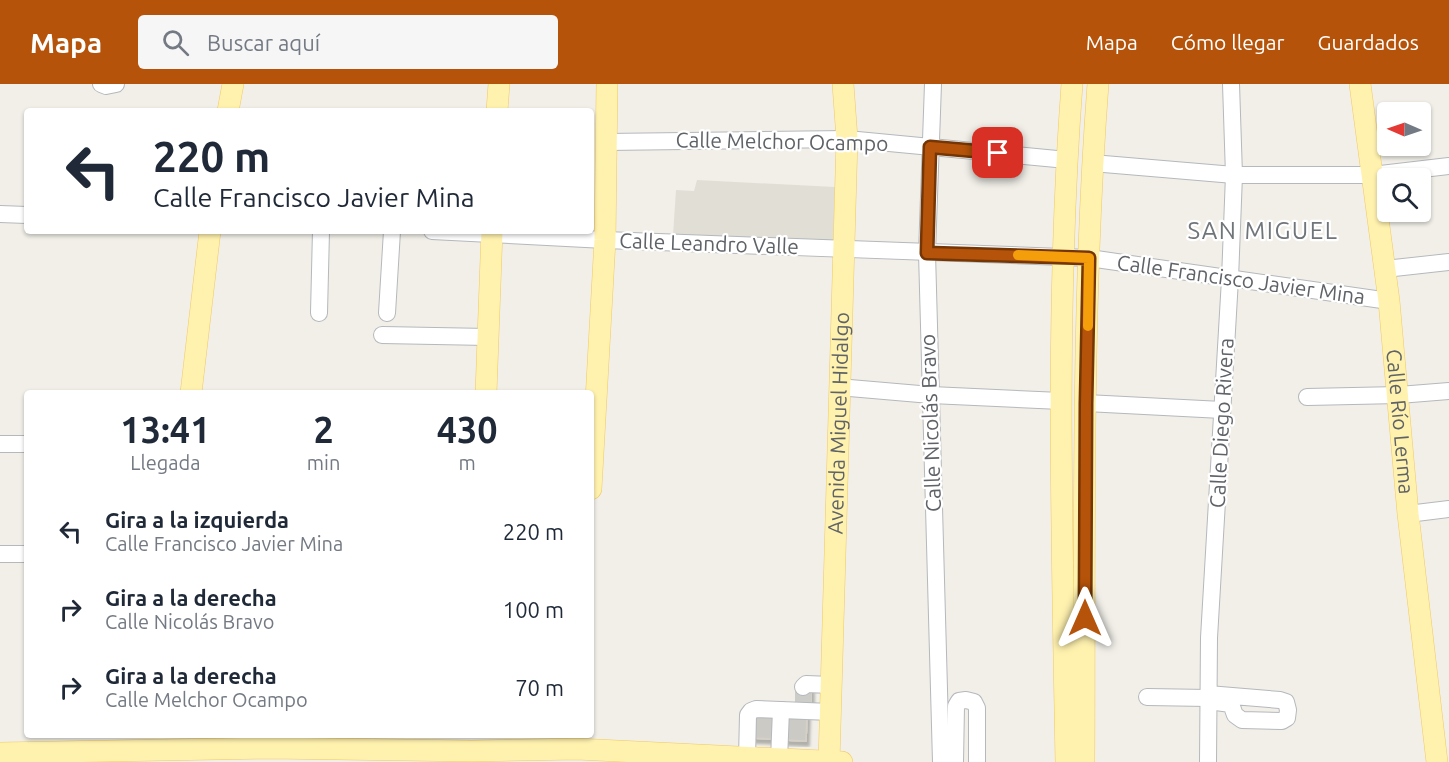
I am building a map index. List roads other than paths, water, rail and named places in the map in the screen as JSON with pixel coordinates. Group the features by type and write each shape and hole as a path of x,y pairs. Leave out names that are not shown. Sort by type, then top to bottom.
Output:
{"main road":[{"path":"228,108 232,84"},
{"path":"497,108 498,84"},
{"path":"594,436 605,240 607,84"},
{"name":"Avenida Miguel Hidalgo","path":"834,762 831,685 846,139 843,84"},
{"path":"1066,762 1061,401 1066,160 1072,84"},
{"path":"1084,762 1086,403 1092,164 1098,84"},
{"name":"Calle Río Lerma","path":"1360,84 1389,301 1408,514 1437,762"},
{"path":"191,390 210,234"},
{"path":"486,390 492,234"},
{"path":"0,753 148,749 271,755 472,749 577,749 834,762"}],"street":[{"path":"101,84 106,86 116,84"},
{"name":"Calle Nicolás Bravo","path":"933,84 927,253 941,762"},
{"name":"Calle Diego Rivera","path":"1208,762 1214,698 1209,638 1234,175 1232,84"},
{"name":"Calle Melchor Ocampo","path":"606,142 846,139 1066,160"},
{"path":"1092,164 1234,175 1372,176 1449,166"},
{"path":"0,214 24,215"},
{"path":"319,313 321,234"},
{"path":"387,314 392,234"},
{"name":"Calle Leandro Valle","path":"508,234 842,249"},
{"name":"Calle Francisco Javier Mina","path":"842,249 1089,258 1389,301"},
{"path":"1385,269 1449,262"},
{"path":"382,335 488,337"},
{"path":"838,387 931,395 1061,401"},
{"path":"1308,397 1398,395 1449,391"},
{"path":"1086,403 1222,410"},
{"path":"0,444 24,444"},
{"path":"1408,514 1449,508"},
{"path":"0,554 24,554"},
{"path":"803,687 806,684 831,685"},
{"path":"1147,697 1214,698"},
{"path":"955,762 956,706 959,701 966,700 974,702 977,708 977,762"},
{"path":"747,758 748,715 751,711 802,708 831,712"},
{"path":"781,710 790,761"}],"tunnel":[{"path":"803,687 803,704"}],"district":[{"name":"SAN MIGUEL","path":"1263,231"}]}
